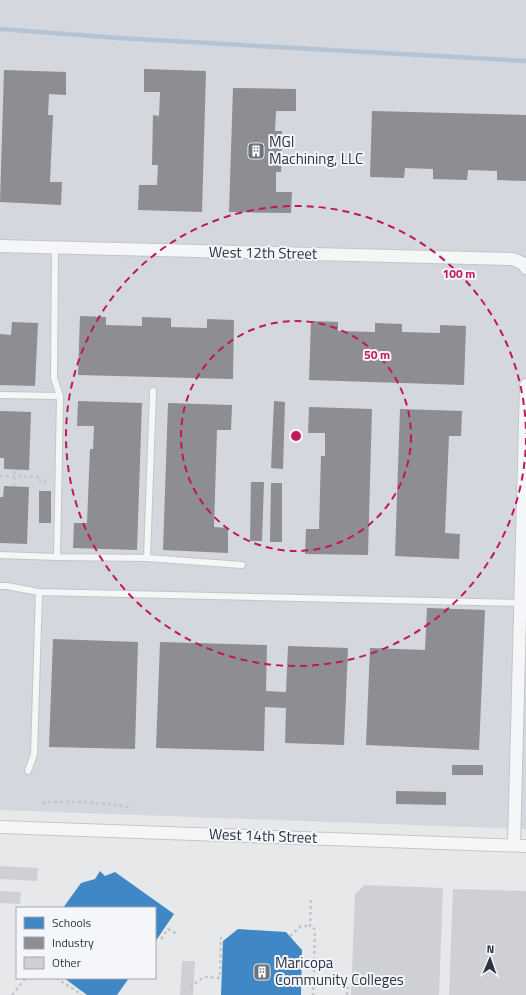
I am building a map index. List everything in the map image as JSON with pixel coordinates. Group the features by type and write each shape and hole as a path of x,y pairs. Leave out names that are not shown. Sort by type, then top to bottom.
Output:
{"street":[{"name":"West 12th Street","path":"0,246 497,258 513,259 525,266"},
{"path":"520,846 520,603 526,385"},
{"name":"West 14th Street","path":"0,827 520,846"}],"lane":[{"path":"56,248 54,378 60,396 57,557"},
{"path":"147,558 153,391"},
{"path":"0,395 60,396"},
{"path":"0,555 147,558 242,565"},
{"path":"0,586 39,592 520,603"},
{"path":"28,771 34,754 39,592"}],"path":[{"path":"14,486 15,469"},
{"path":"0,476 40,477 40,482 58,482"},
{"path":"42,802 93,802 129,807"},
{"path":"310,926 311,900"},
{"path":"290,936 301,926 312,926 315,930 313,995"},
{"path":"161,939 168,929 177,934"},
{"path":"190,987 204,977 220,978 221,937"},
{"path":"12,995 25,979"},
{"path":"58,979 81,995"},
{"path":"347,995 347,988 352,988"}],"shaded area":[{"path":"0,0 526,0 526,829 0,810"}],"building: Schools":[{"path":"100,871 105,876 115,872 174,914 156,941 156,907 64,907 81,883 95,879"},
{"name":"Maricopa Community Colleges","path":"238,929 286,932 302,950 301,995 221,995 223,941"},
{"path":"65,979 128,979 117,995 87,995"}],"building: Industry":[{"path":"144,69 206,71 202,212 138,210 139,185 157,185 158,165 152,165 153,115 159,116 160,92 144,92"},
{"path":"4,70 66,72 66,95 49,94 48,115 53,115 50,182 62,182 61,205 0,202"},
{"name":"MGI Machining, LLC","path":"233,88 296,89 296,111 276,111 275,131 282,131 281,172 276,172 276,192 292,192 291,213 229,212"},
{"path":"372,111 526,115 526,181 497,180 497,171 468,170 467,180 433,179 433,169 405,168 404,178 370,177"},
{"path":"80,316 106,317 106,325 142,326 142,317 171,318 171,327 207,328 207,319 234,320 233,379 78,375"},
{"path":"311,321 338,322 338,331 375,332 375,323 402,324 402,332 440,333 440,325 466,326 464,385 309,380"},
{"path":"12,322 38,323 35,386 0,385 0,334 11,335"},
{"path":"78,401 142,403 137,550 73,548 74,523 87,523 90,449 93,449 94,426 77,426"},
{"path":"274,401 285,402 283,469 271,468"},
{"path":"168,403 232,405 231,430 217,430 214,527 228,528 228,553 163,550"},
{"path":"309,407 372,409 368,555 305,554 306,529 319,529 321,456 325,456 325,433 308,433"},
{"path":"400,409 462,411 461,436 449,436 445,533 460,534 459,559 395,556"},
{"path":"0,411 31,412 29,470 4,469 4,458 0,458"},
{"path":"251,482 264,482 262,541 250,541"},
{"path":"271,483 282,483 282,542 270,542"},
{"path":"4,486 29,487 27,544 0,543 0,497 3,497"},
{"path":"39,491 51,491 51,523 39,523"},
{"path":"427,608 485,610 479,750 366,745 370,648 425,650"},
{"path":"53,639 138,642 135,749 49,747"},
{"path":"160,642 267,645 266,691 286,692 288,646 348,648 344,745 285,743 286,708 265,707 264,751 156,748"},
{"path":"452,765 483,765 483,775 452,775"},
{"path":"396,791 446,792 446,805 396,804"}],"building: Other":[{"path":"0,866 38,868 37,881 0,879"},
{"path":"365,885 443,888 439,995 351,995 355,894"},
{"path":"453,889 526,891 526,995 449,995"},
{"path":"0,891 21,892 20,904 0,903"},
{"path":"182,961 195,961 193,995 180,995"}],"waterway":[{"path":"0,29 119,38 526,61"}],"place":[{"name":"MGI Machining, LLC","path":"256,151"},
{"name":"Maricopa Community Colleges","path":"262,972"}]}
